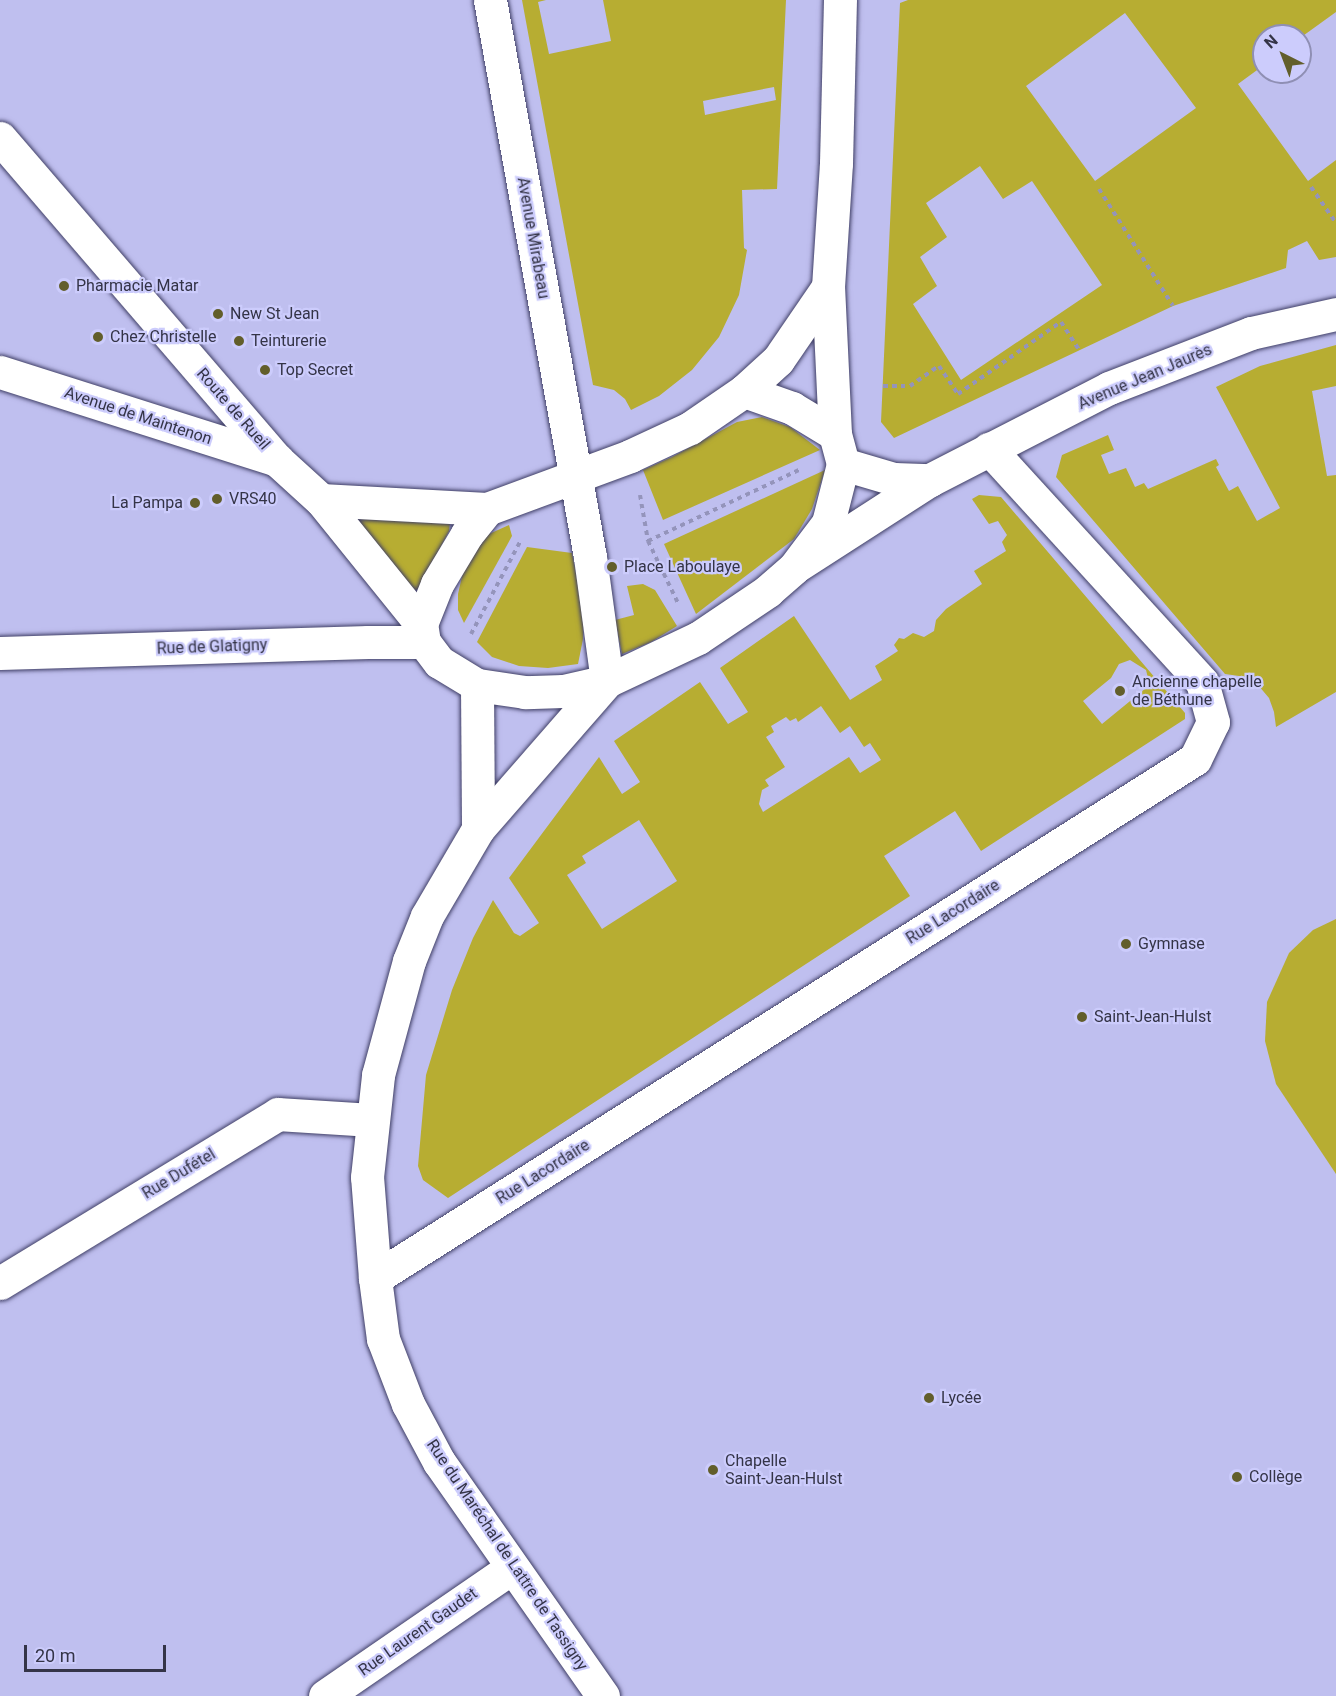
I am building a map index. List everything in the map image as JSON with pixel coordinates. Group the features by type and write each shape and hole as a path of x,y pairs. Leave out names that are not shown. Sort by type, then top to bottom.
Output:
{"street":[{"name":"Avenue Mirabeau","path":"490,0 576,476 607,681"},
{"path":"487,509 467,534 437,584 428,643 477,685 525,692 563,691 607,681 698,638 768,591 794,568 828,523 840,450 828,287 836,163 840,0"},
{"name":"Route de Rueil","path":"0,138 277,460 321,500 428,643"},
{"path":"321,500 487,509 630,456 690,428 744,391 778,360 828,287"},
{"name":"Avenue Jean Jaurès","path":"794,568 930,480 1109,388 1251,333 1336,314"},
{"name":"Avenue de Maintenon","path":"0,372 277,460"},
{"name":"Avenue Jean Jaurès","path":"744,391 792,408 840,450 894,479 930,480"},
{"name":"Rue Lacordaire","path":"375,1278 1196,759 1213,722 1202,682 989,449"},
{"name":"Rue de Glatigny","path":"0,653 369,642 428,643"},
{"name":"Rue du Maréchal de Lattre de Tassigny","path":"603,1696 511,1568 439,1462 408,1404 383,1339 375,1278 367,1177 371,1120 386,1040 409,961 427,916 478,829 607,681"},
{"path":"477,685 478,829"},
{"name":"Rue Dufétel","path":"0,1283 278,1114 371,1120"},
{"name":"Rue Laurent Gaudet","path":"325,1696 511,1568"}],"path":[{"path":"1311,187 1336,223"},
{"path":"1099,189 1173,306"},
{"path":"883,386 910,386 939,366 958,394 1060,322 1080,351"},
{"path":"648,541 840,450"},
{"path":"630,456 636,473 648,541 686,620 698,638"},
{"path":"428,643 471,634 519,543 526,496"}],"shaded area":[{"path":"522,0 546,0 538,2 549,54 611,41 603,0 786,0 777,189 742,190 744,248 747,250 739,295 719,337 692,370 659,396 631,410 625,399 614,390 593,385","holes":["774,87 776,100 705,115 703,101"]},
{"path":"908,0 1336,0 1336,12 1312,29 1312,24 1252,24 1252,74 1238,84 1308,181 1336,160 1336,257 1319,260 1307,241 1288,250 1286,268 1173,306 894,438 881,422 900,3","holes":["1125,13 1196,108 1095,181 1026,86","980,166 1003,199 1032,181 1102,285 961,380 913,304 937,286 920,257 947,237 926,203"]},
{"path":"1336,345 1336,386 1312,391 1327,476 1336,475 1336,692 1276,727 1269,698 1258,685 1239,676 1225,674 1056,477 1062,455 1108,435 1114,450 1101,455 1109,474 1126,468 1135,487 1144,483 1148,489 1216,459 1219,465 1216,467 1229,491 1238,486 1257,521 1280,508 1216,387 1260,366"},
{"path":"762,417 790,427 820,450 663,520 643,470 737,422"},
{"path":"825,470 812,509 794,539 696,614 664,544"},
{"path":"979,495 1001,497 1185,713 1185,719 981,851 955,811 884,856 910,896 448,1198 423,1180 418,1166 426,1075 452,990 473,938 493,900 514,933 520,936 539,923 509,878 599,757 622,794 640,782 614,741 700,682 728,724 748,712 720,668 794,616 850,700 882,680 875,666 898,651 894,645 899,638 904,639 913,633 924,637 934,631 936,620 946,609 982,584 974,571 1006,551 1002,542 1007,535 998,521 989,524 972,499","holes":["1130,660 1146,670 1149,682 1146,688 1102,724 1083,701 1111,678 1119,664","821,706 840,733 850,726 864,747 870,743 881,760 860,773 849,757 763,812 759,804 762,790 769,786 765,780 785,767 766,737 774,732 771,726 786,717 790,721 796,718 798,722","639,820 677,881 602,929 567,875 586,863 582,856"]},
{"path":"359,517 450,522 449,531 419,589 413,591 357,522"},
{"path":"509,525 512,536 464,623 458,610 458,594 463,572 474,550 489,534"},
{"path":"527,547 572,553 584,614 583,639 578,664 548,668 519,666 492,657 477,642"},
{"path":"643,584 655,590 677,626 651,642 622,654 615,620 634,615 627,586"},
{"path":"1336,919 1336,1174 1276,1084 1265,1041 1267,1002 1289,953 1313,930"}],"place":[{"name":"Pharmacie Matar","path":"64,286"},
{"name":"New St Jean","path":"218,314"},
{"name":"Chez Christelle","path":"98,337"},
{"name":"Teinturerie","path":"239,341"},
{"name":"Top Secret","path":"265,370"},
{"name":"VRS40","path":"217,499"},
{"name":"La Pampa","path":"195,503"},
{"name":"Place Laboulaye","path":"612,567"},
{"name":"Ancienne chapelle de Béthune","path":"1120,691"},
{"name":"Gymnase","path":"1126,944"},
{"name":"Saint-Jean-Hulst","path":"1082,1017"},
{"name":"Lycée","path":"929,1398"},
{"name":"Chapelle Saint-Jean-Hulst","path":"713,1470"},
{"name":"Collège","path":"1237,1477"}]}
